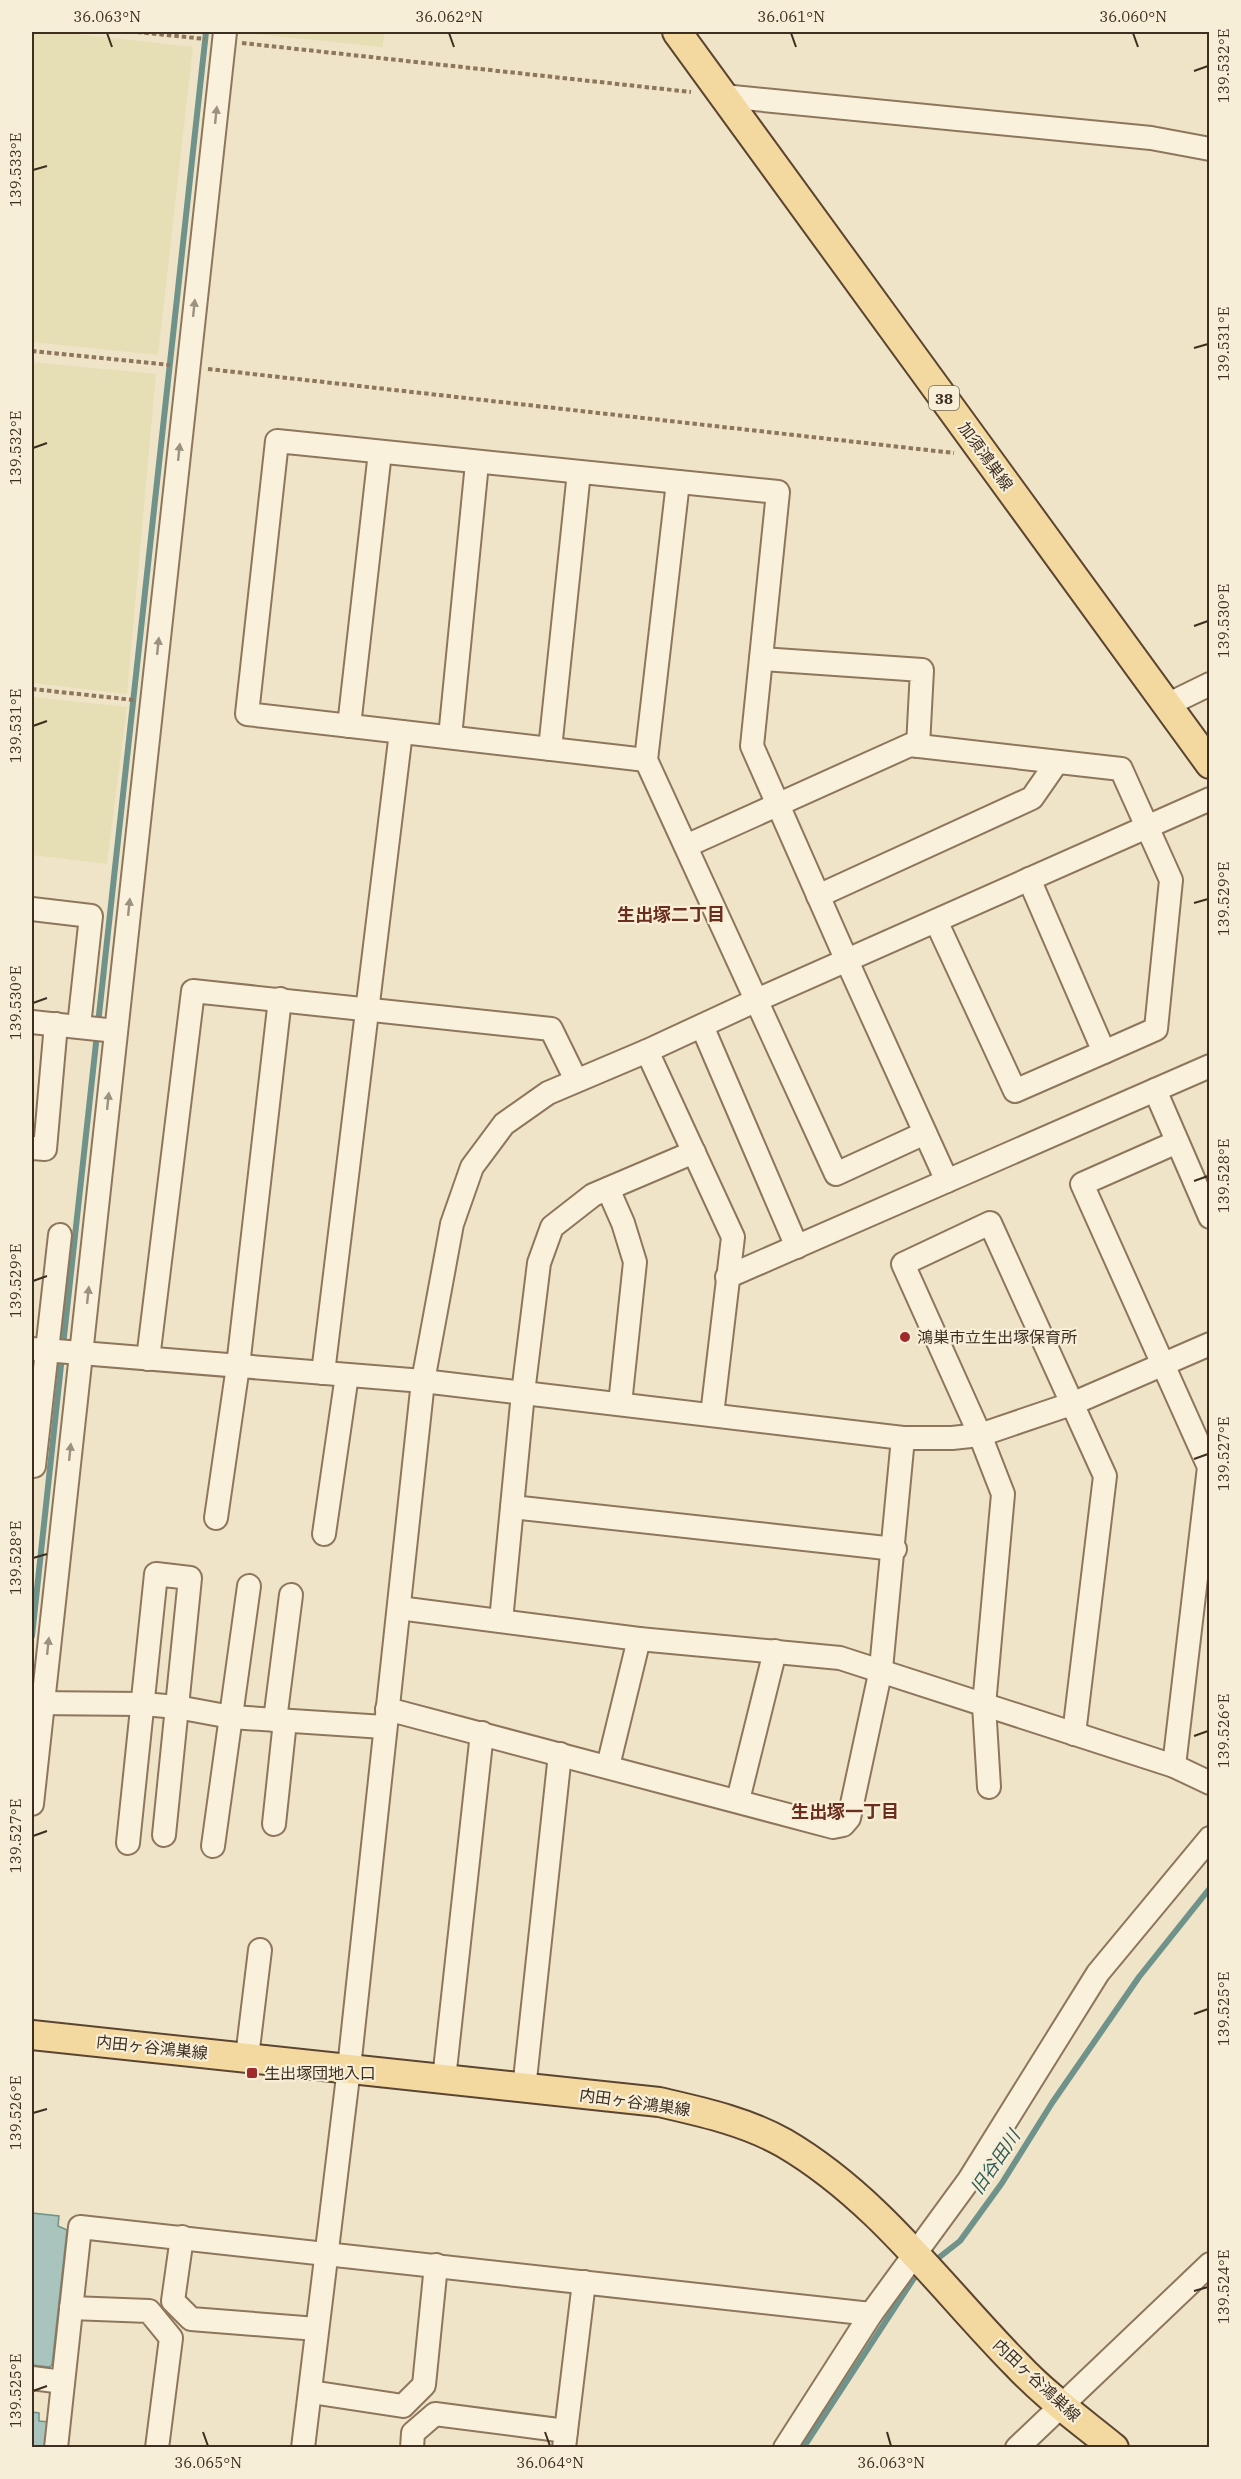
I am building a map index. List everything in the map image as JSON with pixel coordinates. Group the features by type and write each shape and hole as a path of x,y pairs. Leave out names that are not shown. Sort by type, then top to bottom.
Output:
{"main road":[{"name":"加須鴻巣線","path":"677,32 1209,765"},
{"name":"内田ヶ谷鴻巣線","path":"32,2035 659,2102 710,2114 754,2128 814,2162 849,2189 916,2254 1017,2366 1059,2405 1114,2448"}],"street":[{"path":"32,1804 37,1703 81,1353 224,36"},
{"path":"723,96 1151,138 1209,150"},
{"path":"646,760 247,714 277,441 778,492 752,746 947,1181"},
{"path":"349,726 380,452"},
{"path":"450,737 477,463"},
{"path":"550,749 579,472"},
{"path":"678,482 646,760 836,1174 925,1132"},
{"path":"761,659 922,670 918,746"},
{"path":"1167,705 1209,684"},
{"path":"323,1373 402,732"},
{"path":"686,846 910,745 1121,769 1149,825 1171,880 1156,1029 1015,1091 936,921"},
{"path":"818,896 1032,798 1057,762"},
{"path":"303,2448 349,2068 423,1381 452,1224 472,1167 504,1124 548,1093 648,1051 757,1000 1209,799"},
{"path":"1029,879 1104,1052"},
{"path":"32,909 91,916 79,1026"},
{"path":"148,1359 193,991 551,1029 576,1080"},
{"path":"216,1518 238,1366 280,999"},
{"path":"32,1022 116,1031"},
{"path":"32,1148 45,1149 56,1024"},
{"path":"702,1026 797,1247"},
{"path":"648,1051 733,1237 712,1415"},
{"path":"727,1277 1209,1066"},
{"path":"1155,1090 1209,1217"},
{"path":"1174,1766 1200,1620 1209,1467 1082,1184 1177,1142"},
{"path":"501,1621 523,1393 539,1263 552,1227 593,1195 694,1152"},
{"path":"608,1189 624,1222 635,1262 620,1404"},
{"path":"989,1787 984,1705 1003,1494 980,1435 903,1264 990,1223 1106,1476 1074,1734"},
{"path":"34,1466 39,1350 60,1235"},
{"path":"39,1350 423,1381 903,1438 952,1438 980,1435 1074,1403 1209,1344"},
{"path":"324,1534 347,1375"},
{"path":"37,1703 143,1704 177,1707 231,1717 280,1720 386,1718 482,1733 833,1827 843,1825 849,1818 881,1669 895,1549 903,1438"},
{"path":"512,1508 895,1549"},
{"path":"128,1843 156,1574 190,1578 164,1835"},
{"path":"213,1846 249,1586"},
{"path":"274,1824 291,1595"},
{"path":"399,1608 639,1640 840,1658 881,1669 984,1705 1174,1766 1209,1783"},
{"path":"608,1766 639,1640"},
{"path":"738,1800 775,1651"},
{"path":"444,2079 482,1733"},
{"path":"524,2089 560,1754"},
{"path":"785,2448 871,2314 969,2180 1098,1973 1209,1838"},
{"path":"247,2057 260,1950"},
{"path":"56,2448 80,2227 871,2314"},
{"path":"182,2237 173,2301 191,2319 317,2329"},
{"path":"1017,2448 1059,2405 1209,2264"},
{"path":"311,2392 403,2406 424,2385 436,2265"},
{"path":"412,2448 413,2433 435,2414 565,2439 584,2282"},
{"path":"71,2308 149,2310 171,2338 157,2448"},
{"path":"32,2378 63,2382"}],"path":[{"path":"137,32 224,36 723,96"},
{"path":"32,351 188,366 964,454 981,448"},
{"path":"32,689 123,698 152,704"}],"shaded area":[{"path":"32,32 60,32 193,47 158,355 32,342"},
{"path":"235,32 384,32 383,47"},
{"path":"32,362 156,374 127,694 32,683"},
{"path":"32,697 127,707 107,864 32,855"}],"water":[{"path":"32,2213 59,2216 58,2226 67,2230 52,2365 49,2367 32,2365"},
{"path":"32,2412 39,2413 39,2421 49,2422 46,2447 32,2448"}],"waterway":[{"path":"98,1024 206,32"},
{"path":"63,1346 97,1034"},
{"path":"32,1636 62,1356"},
{"name":"旧谷田川","path":"932,2263 960,2241 1002,2183 1052,2103 1139,1977 1210,1888"},
{"name":"旧谷田川","path":"803,2448 914,2278 922,2272"}],"place":[{"name":"鴻巣市立生出塚保育所","path":"905,1337"},
{"name":"生出塚団地入口","path":"252,2073"}],"district":[{"name":"生出塚二丁目","path":"671,914"},
{"name":"生出塚一丁目","path":"845,1811"}]}
